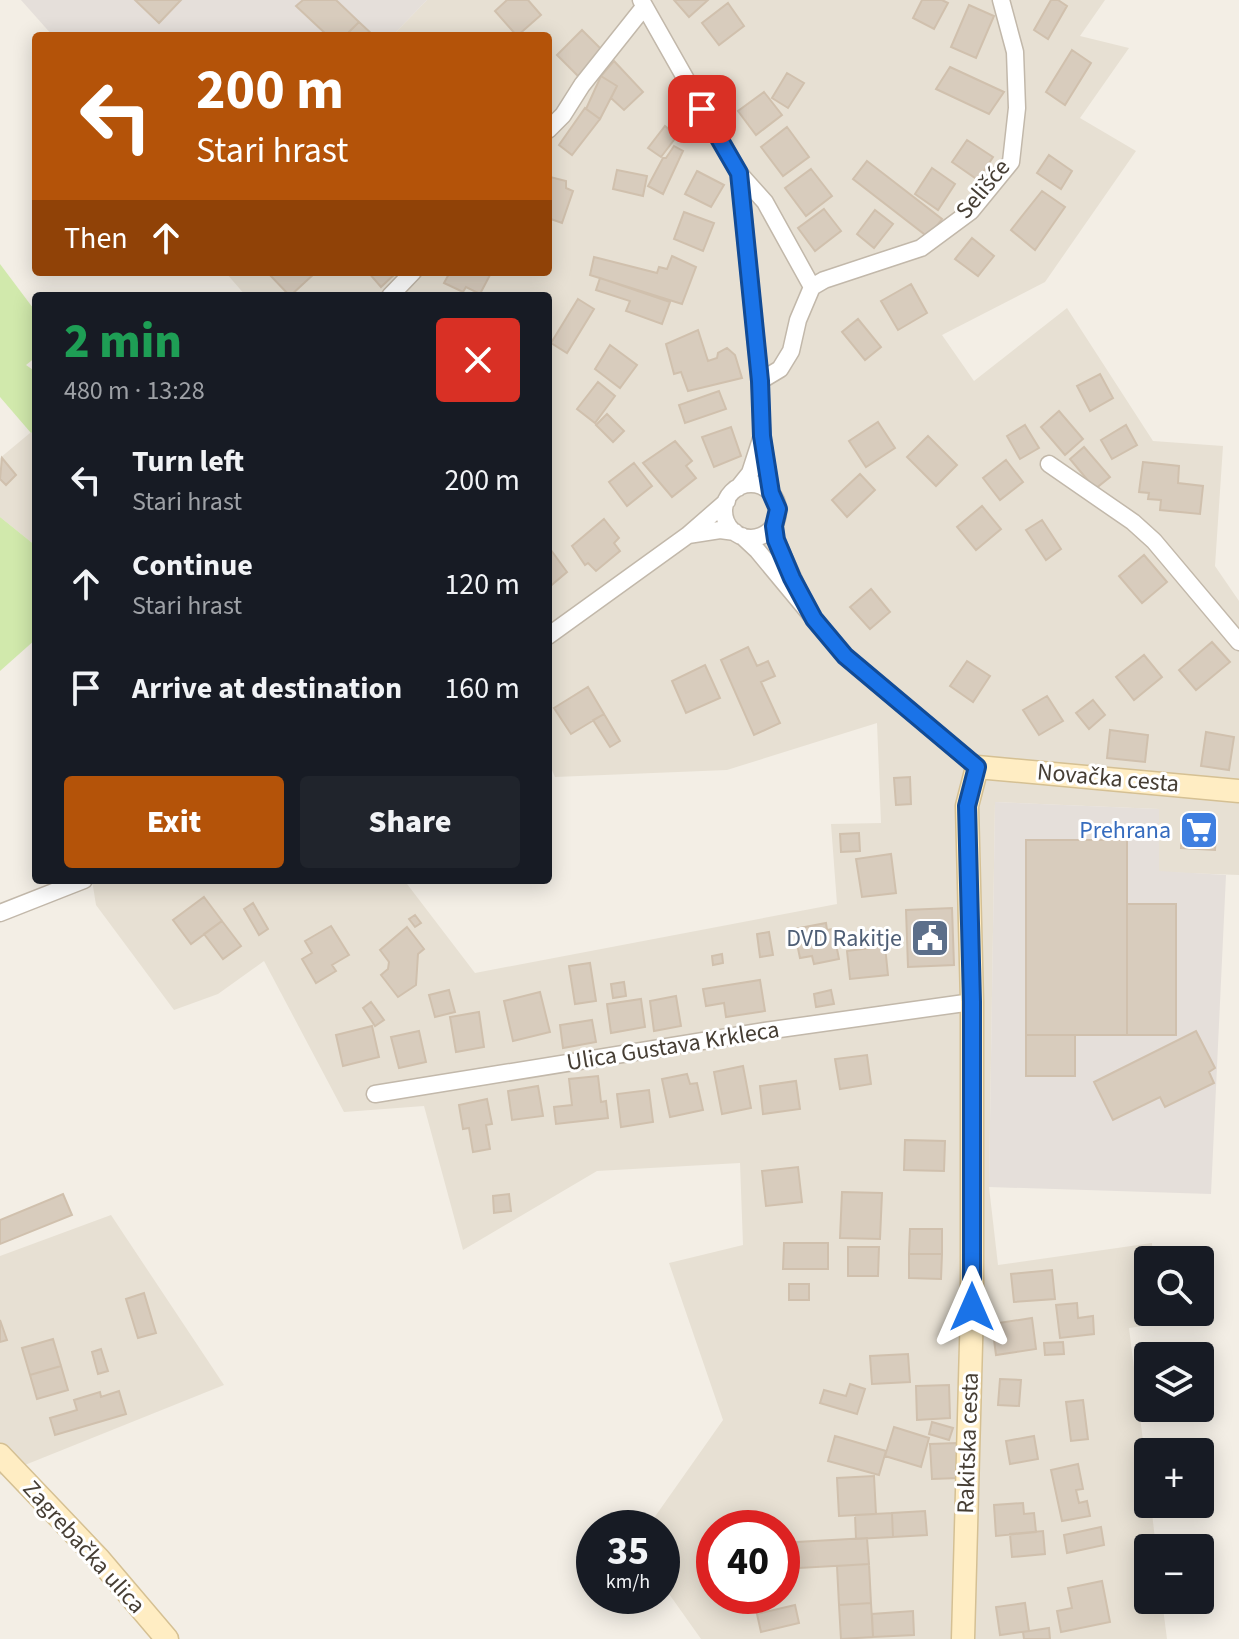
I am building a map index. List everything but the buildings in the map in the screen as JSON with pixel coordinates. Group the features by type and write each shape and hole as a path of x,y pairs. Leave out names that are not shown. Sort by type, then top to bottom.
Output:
{"street":[{"name":"Selišće","path":"812,287 921,248 971,211 1011,162 1017,108 1015,52 1001,0"},
{"path":"552,125 642,4 739,173 765,202 812,287 798,320 791,351 780,369 760,381"},
{"path":"739,173 760,381 762,436 771,493 778,509 774,526 776,540 814,619"},
{"path":"394,292 409,276"},
{"path":"552,633 688,535 732,494 750,473 762,436"},
{"path":"1049,464 1144,531 1239,642"},
{"path":"732,494 755,485 771,493"},
{"path":"732,494 725,518 757,550 845,656 977,767"},
{"path":"688,535 720,530 760,537 774,526"},
{"name":"Novačka cesta","path":"977,767 1239,791"},
{"name":"Rakitska cesta","path":"963,1639 972,1307 972,1002 967,806 977,767"},
{"path":"0,913 74,884"},
{"name":"Ulica Gustava Krkleca","path":"375,1094 765,1031 972,1002"},
{"name":"Zagrebačka ulica","path":"0,1455 99,1559 167,1639"}],"shaded area":[{"path":"21,0 427,0 396,32 49,32"},
{"path":"427,0 1105,0 1080,36 1129,48 1080,118 1136,151 1045,282 942,335 974,381 1067,308 1153,441 1223,446 1215,566 1239,601 1239,875 1159,872 1159,809 995,802 989,1187 998,1265 1152,1243 1152,1246 1134,1246 1134,1326 1143,1326 1129,1328 1134,1368 1134,1422 1141,1422 1143,1438 1134,1438 1134,1518 1153,1518 1154,1534 1134,1534 1134,1614 1164,1614 1167,1639 701,1639 680,1609 680,1510 660,1510 723,1420 669,1263 743,1245 740,1163 597,1171 463,1250 424,1106 344,1112 264,961 218,994 174,1010 96,905 93,884 407,884 475,973 837,904 831,824 881,823 877,723 727,770 555,777 552,770 552,292 243,292 229,276 552,276 552,32 396,32"},
{"path":"32,431 32,543 0,517 0,458"},
{"path":"995,802 1159,809 1159,871 1226,875 1211,1194 989,1187"},
{"path":"111,1215 224,1385 0,1475 0,1256"}],"green space":[{"path":"0,264 32,307 32,360 26,365 32,369 31,433 0,397"},
{"path":"0,517 32,543 32,643 0,671"}],"place":[{"name":"Prehrana","path":"1199,830"},
{"name":"DVD Rakitje","path":"930,938"}],"route":[{"path":"702,109 739,173 760,381 762,436 771,493 778,509 774,526 776,540 814,619 845,656 977,767 967,806 972,1002 972,1307"}]}
